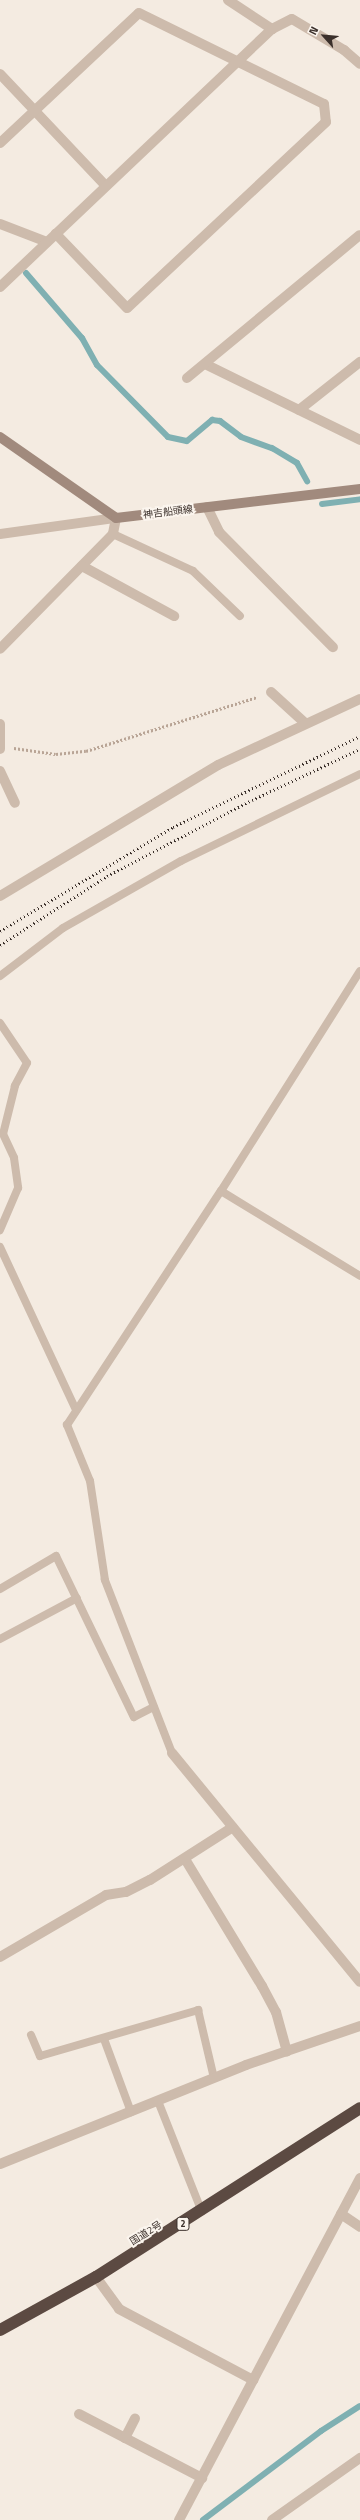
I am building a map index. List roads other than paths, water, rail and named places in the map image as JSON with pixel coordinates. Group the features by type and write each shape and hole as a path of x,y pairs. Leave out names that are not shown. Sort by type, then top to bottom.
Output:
{"highway":[{"name":"国道2号","path":"0,2330 96,2277 202,2212 360,2108"}],"main road":[{"path":"0,437 116,518"},
{"name":"神吉船頭線","path":"116,518 360,489"}],"street":[{"path":"228,0 272,29"},
{"path":"0,143 139,13 324,104 326,122 127,308 56,234"},
{"path":"0,287 106,186 239,63 272,29 292,19 344,50 360,64"},
{"path":"0,74 106,186"},
{"path":"0,224 47,242"},
{"path":"187,378 360,235"},
{"path":"300,410 360,362"},
{"path":"205,364 360,440"},
{"path":"207,507 220,532 332,647"},
{"path":"0,534 116,518 113,534 0,649"},
{"path":"82,566 174,616"},
{"path":"271,692 305,722"},
{"path":"0,896 218,766 305,722 360,699"},
{"path":"0,724 1,747"},
{"path":"0,771 15,803"},
{"path":"172,1753 360,1982"},
{"path":"0,1957 106,1895 126,1892 185,1859 233,1827"},
{"path":"185,1859 266,1992 276,2012 287,2052"},
{"path":"0,2164 214,2078 360,2026"},
{"path":"179,2520 360,2178"},
{"path":"341,2214 360,2227"},
{"path":"96,2277 120,2309 253,2380"},
{"path":"79,2414 202,2478"},
{"path":"125,2438 135,2418"},
{"path":"272,2520 360,2458"}],"lane":[{"path":"113,534 193,571 240,616"},
{"path":"0,976 63,928 181,861 360,774"},
{"path":"172,1753 105,1580 90,1481 67,1425 221,1191 360,971"},
{"path":"0,1023 27,1063 15,1086 3,1134 14,1158 18,1188 0,1230"},
{"path":"221,1191 360,1276"},
{"path":"0,1247 76,1410"},
{"path":"0,1589 56,1556 134,1717 154,1707"},
{"path":"0,1639 77,1598"},
{"path":"31,2036 40,2056 97,2038 104,2039 156,2020 198,2010 214,2078"},
{"path":"104,2039 131,2112"},
{"path":"158,2101 202,2212"}],"waterway":[{"path":"26,273 82,338 97,365 168,437 187,441 212,420 220,421 241,437 272,448 297,463 307,481"},
{"path":"322,504 360,499"},
{"path":"203,2520 321,2431 360,2406"}],"railway":[{"path":"0,931 173,827 360,736"},
{"path":"0,945 107,876 252,800 360,749"}]}
